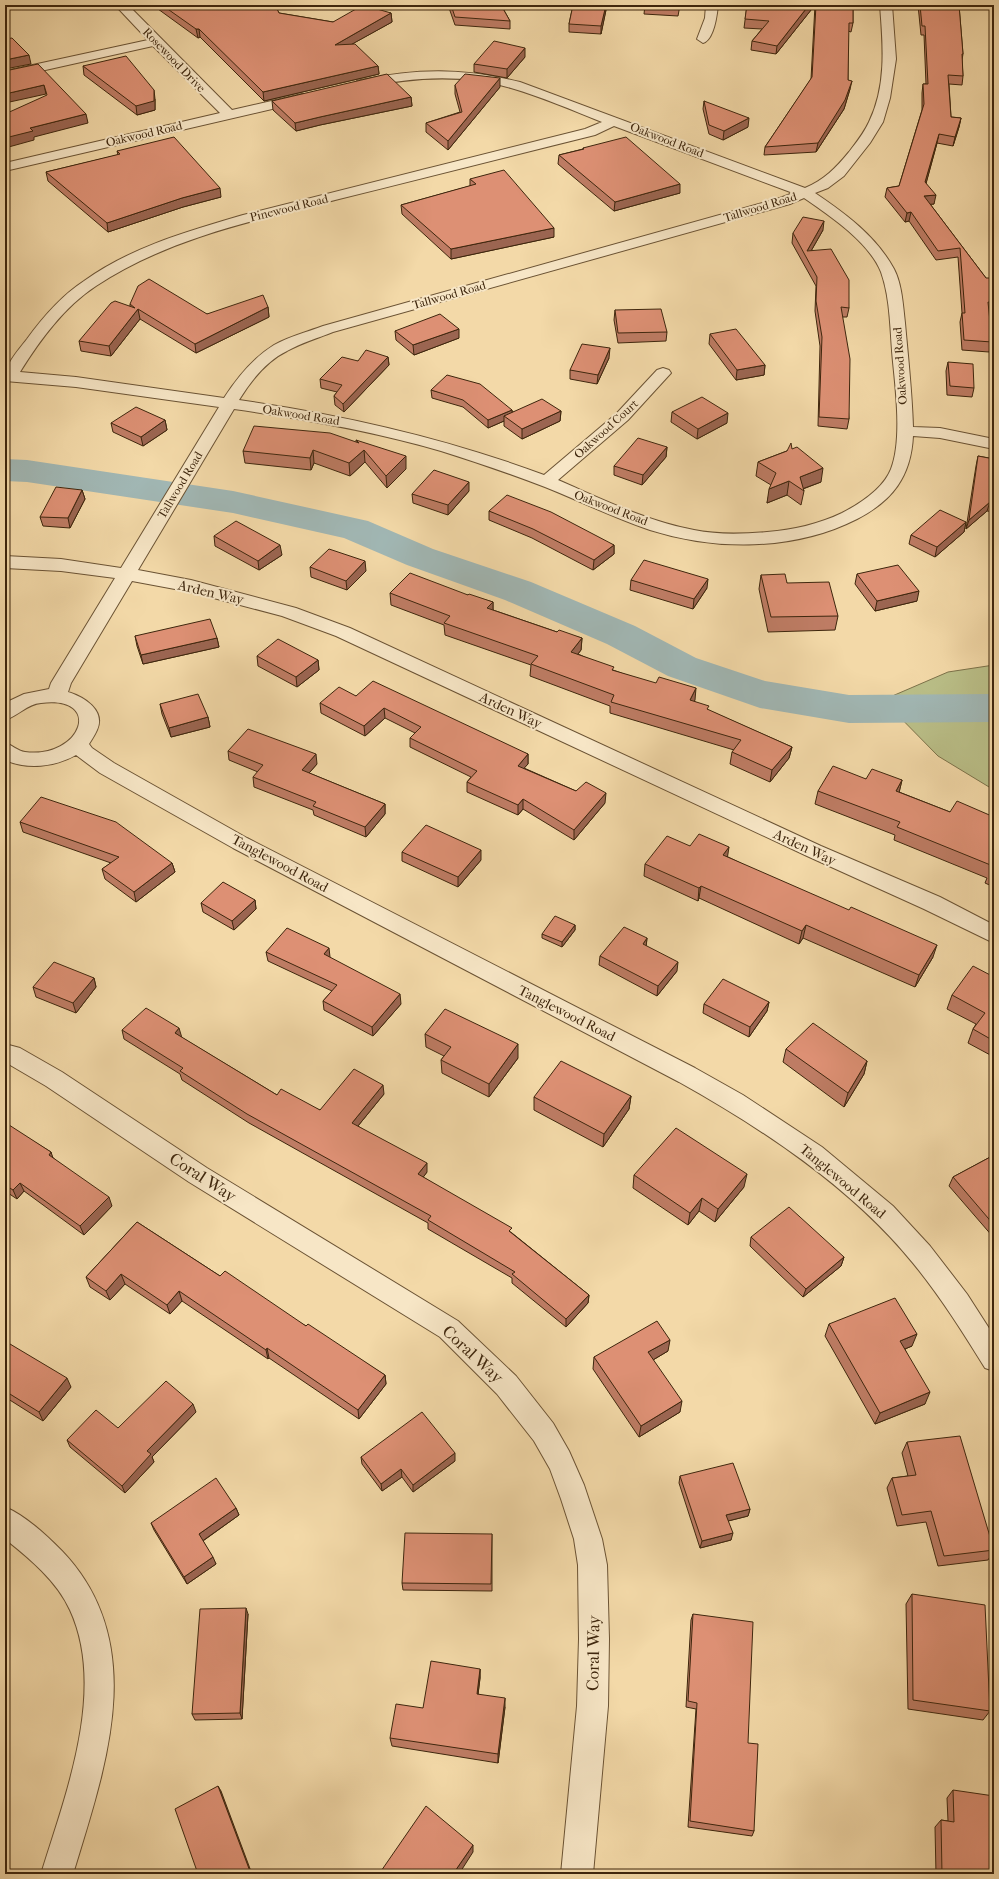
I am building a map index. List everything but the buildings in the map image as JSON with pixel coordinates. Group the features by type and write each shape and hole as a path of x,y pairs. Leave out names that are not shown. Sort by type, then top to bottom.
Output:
{"street":[{"name":"Rosewood Drive","path":"121,5 228,114"},
{"path":"703,40 711,18 712,5"},
{"name":"Tallwood Road","path":"57,696 61,683 229,404 242,384 259,364 280,348 302,338 336,327 785,201 823,185 839,173 865,140 876,122 884,98 890,59 886,5"},
{"path":"5,75 156,42"},
{"name":"Oakwood Road","path":"7,376 75,382 313,415 388,431 458,451 546,482 663,528 695,536 737,539 770,538 803,533 828,525 858,512 876,498 892,481 900,467 904,431 901,363 895,308 889,272 870,244 846,222 806,193 516,85 492,79 462,74 410,75 390,77 344,88"},
{"name":"Oakwood Road","path":"5,167 313,95"},
{"name":"Pinewood Road","path":"7,376 32,340 72,297 120,266 153,251 218,227 248,218 590,132 615,121"},
{"name":"Oakwood Court","path":"546,482 622,417 663,373"},
{"path":"904,431 940,433 994,444"},
{"name":"Arden Way","path":"5,562 61,565 127,574 191,586 241,598 289,612 343,632 814,851 932,903 994,935"},
{"path":"5,713 12,707 26,700 42,696 57,696 71,699 82,705 88,714 90,724 86,735 78,744 66,752 51,757 35,759 20,758 5,750"},
{"name":"Tanglewood Road","path":"78,744 85,753 107,768 240,843 680,1072 735,1102 776,1128 813,1154 884,1214 921,1254 958,1302 994,1359"},
{"name":"Coral Way","path":"5,1053 12,1055 54,1079 198,1175 449,1329 484,1361 523,1403 554,1450 576,1503 591,1552 595,1638 590,1738 577,1874"},
{"path":"5,1521 30,1540 63,1574 82,1602 94,1633 100,1670 98,1710 90,1761 57,1874"}],"green space":[{"path":"994,665 994,790 938,756 883,700 948,672"}],"waterway":[{"path":"5,470 27,471 233,502 355,529 420,557 518,591 621,635 682,667 760,694 849,709 994,708"}]}
